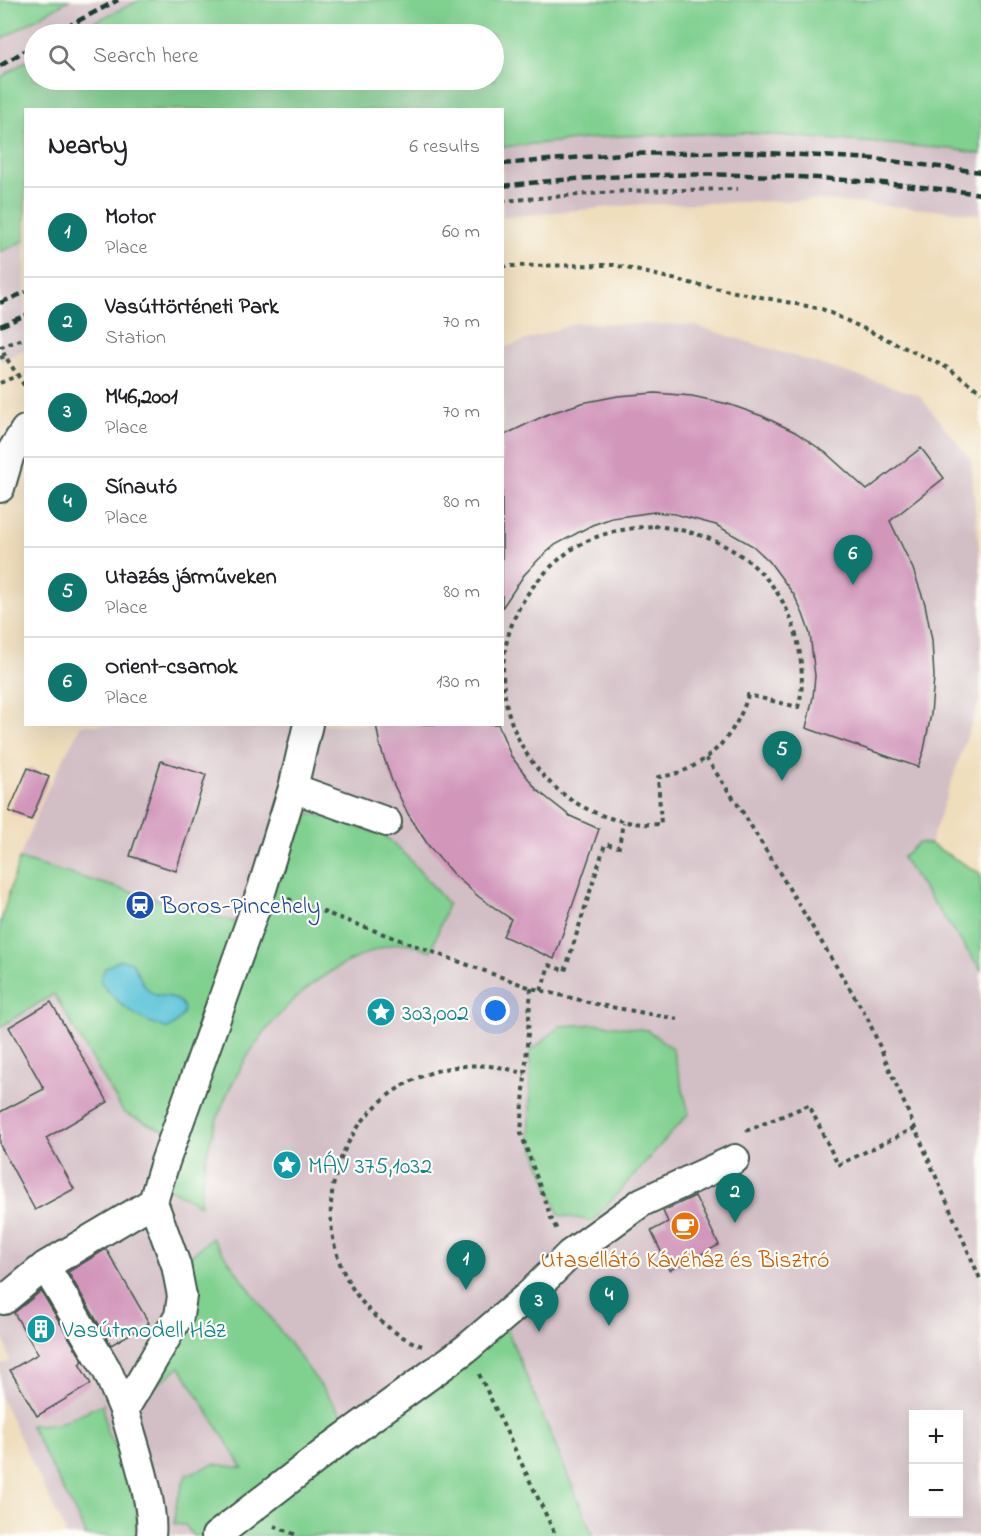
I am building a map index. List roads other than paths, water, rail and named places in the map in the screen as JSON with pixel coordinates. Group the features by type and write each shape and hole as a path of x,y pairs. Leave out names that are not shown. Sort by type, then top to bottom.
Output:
{"lane":[{"path":"0,488 10,454 24,432"},
{"path":"124,1410 179,1316 182,1296 176,1265 153,1202 165,1162 262,889 293,788 308,726"},
{"path":"293,788 387,822"},
{"path":"216,1536 338,1442 462,1352 530,1294 570,1254 642,1202 735,1159"},
{"path":"4,1300 45,1266 153,1202"},
{"path":"45,1266 107,1370 124,1410 148,1499 151,1536"}],"water":[{"path":"120,960 132,962 150,992 173,998 183,1006 183,1014 173,1026 168,1029 138,1016 122,1005 107,990 100,981 105,968"}],"railway":[{"path":"72,24 118,0"},
{"path":"0,66 24,51"},
{"path":"504,164 621,154 748,152 874,159 981,172"},
{"path":"504,186 622,176 742,175 862,181 981,194"},
{"path":"0,303 24,293"},
{"path":"0,326 24,316"}],"place":[{"name":"Orient-csarnok","path":"853,585"},
{"name":"Utazás járműveken","path":"782,781"},
{"name":"Boros-Pincehely","path":"140,905"},
{"name":"303,002","path":"381,1012"},
{"name":"MÁV 375,1032","path":"287,1165"},
{"name":"Vasúttörténeti Park","path":"735,1223"},
{"name":"Utasellátó Kávéház és Bisztró","path":"685,1226"},
{"name":"Motor","path":"466,1290"},
{"name":"Sínautó","path":"609,1326"},
{"name":"Vasútmodell Ház","path":"41,1329"},
{"name":"M46,2001","path":"539,1332"}]}
